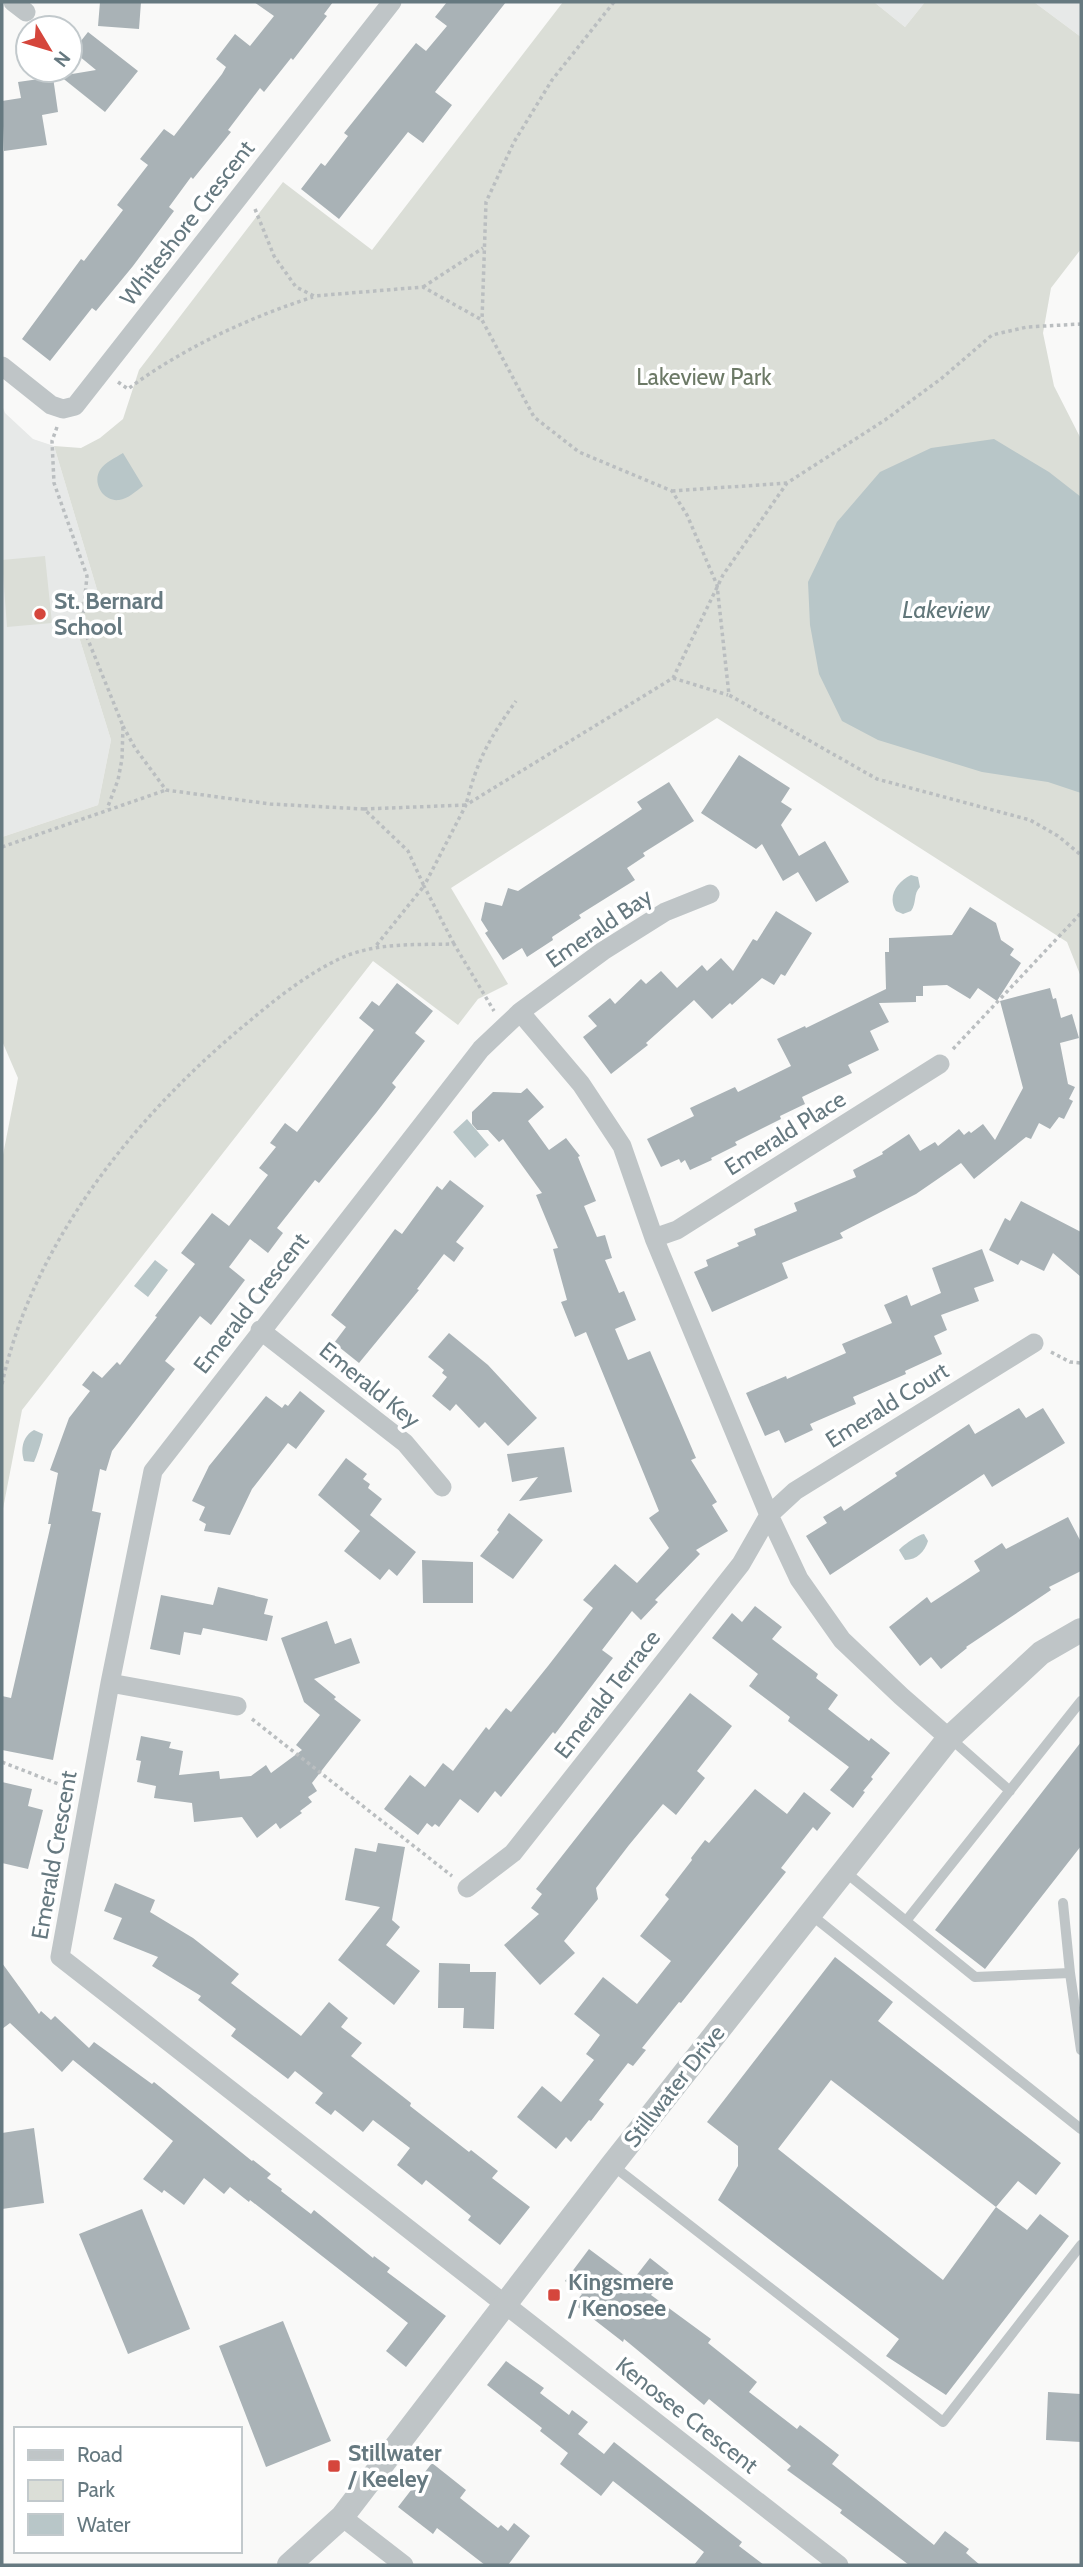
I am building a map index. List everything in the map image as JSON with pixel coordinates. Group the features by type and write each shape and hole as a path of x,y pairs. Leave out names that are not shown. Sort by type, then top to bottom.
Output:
{"street":[{"name":"Whiteshore Crescent","path":"2,366 51,405 63,409 75,406 392,2"},
{"name":"Emerald Bay","path":"520,1012 603,951 665,912 710,894"},
{"path":"520,1012 581,1084 622,1146 654,1238 769,1515 799,1579 842,1640 949,1738"},
{"name":"Emerald Crescent","path":"505,2303 60,1956 110,1683 153,1471 481,1049 520,1012"},
{"name":"Emerald Place","path":"654,1238 677,1230 940,1064"},
{"name":"Emerald Key","path":"260,1330 405,1443 442,1487"},
{"name":"Emerald Court","path":"769,1515 795,1491 1034,1343"},
{"name":"Emerald Terrace","path":"467,1888 513,1853 741,1564 769,1515"},
{"name":"Stillwater Drive","path":"289,2565 342,2517 612,2165 949,1738 1041,1653 1079,1637"},
{"path":"110,1683 237,1706"},
{"name":"Kenosee Crescent","path":"505,2303 839,2565"},
{"path":"342,2517 404,2565"}],"lane":[{"path":"906,1921 1081,1701"},
{"path":"949,1738 1010,1791"},
{"path":"844,1871 975,1978 1070,1973"},
{"path":"1063,1903 1081,2050"},
{"path":"809,1914 1081,2129"},
{"path":"612,2165 943,2422 1081,2245"}],"path":[{"path":"614,2 552,80 514,142 486,202 482,320 534,417 579,452 671,491 787,482"},
{"path":"256,209 274,256 296,287 314,296"},
{"path":"128,389 161,365 278,308 314,296 423,287 483,248"},
{"path":"423,287 482,320"},
{"path":"2,848 166,790 270,804 364,809 466,805 673,678 717,585 787,482 885,420 942,378 992,335 1027,327 1081,324"},
{"path":"51,441 54,484 87,576 82,625 123,726 135,748 166,790"},
{"path":"671,491 687,515 717,585 729,695"},
{"path":"673,678 729,695 877,779 1030,820 1058,836 1081,855"},
{"path":"376,947 424,886 466,805 484,748 516,701"},
{"path":"107,809 118,780 123,726"},
{"path":"364,809 408,851 454,944 487,998"},
{"path":"940,1064 1081,913"},
{"path":"2,1384 9,1350 36,1285 61,1237 104,1173 184,1079 278,998 339,959 376,947 454,944"},
{"path":"1070,1362 1081,1363"},
{"path":"269,1733 467,1888"},
{"path":"2,1762 70,1789"}],"shaded area":[{"path":"874,2 925,2 905,27"},
{"path":"1034,2 1081,2 1081,37"},
{"name":"St. Bernard School","path":"2,405 5,413 33,439 54,446 98,593 75,624 111,740 98,805 2,837"}],"green space":[{"name":"Lakeview Park","path":"563,2 874,2 905,27 925,2 1034,2 1081,37 1081,249 1051,288 1043,333 1054,386 1081,439 1081,977 1067,942 717,718 451,888 508,984 478,999 458,1025 373,961 22,1410 2,1514 2,1160 18,1078 2,1041 2,837 98,805 111,740 75,624 80,603 98,593 54,446 81,448 100,438 123,419 139,370 283,182 372,250"},
{"path":"45,556 52,623 7,627 2,560"}],"water":[{"name":"Lakeview","path":"994,439 1049,472 1081,497 1081,793 1048,782 982,772 878,740 842,721 819,674 810,625 808,582 837,522 880,472 931,448"},
{"path":"123,453 143,486 126,498 113,500 100,491 98,475 110,460"},
{"path":"911,875 918,877 920,887 911,911 903,914 896,911 893,895 901,881"},
{"path":"467,1119 489,1145 475,1158 453,1132"},
{"path":"155,1260 168,1270 148,1297 134,1286"},
{"path":"34,1430 43,1434 39,1448 34,1462 24,1461 23,1443"},
{"path":"924,1534 928,1541 923,1551 917,1557 905,1560 899,1550"}],"building":[{"path":"100,2 141,2 139,29 98,26"},
{"path":"254,2 333,2 324,14 327,16 293,60 291,58 264,92 260,88 228,130 231,132 193,179 191,177 169,207 174,211 133,266 96,311 92,308 50,361 22,339 81,259 84,261 123,210 117,205 148,165 140,159 164,129 174,136 222,74 226,67 216,59 235,34 250,46 274,16"},
{"path":"447,2 506,2 435,92 452,105 423,143 408,132 339,219 301,189 321,163 325,166 348,136 344,133 416,43 426,51 447,26 435,17"},
{"path":"88,32 138,71 105,112 70,84 84,84 84,72 96,70 84,60 84,37"},
{"path":"18,84 54,84 58,112 42,115 47,145 4,151 2,101 21,98"},
{"path":"739,755 790,788 781,802 792,809 781,825 799,856 825,841 849,882 816,902 798,872 783,881 762,844 756,849 701,813"},
{"path":"669,782 694,821 643,853 645,856 627,868 635,880 579,915 581,918 552,937 553,940 527,957 522,948 503,960 485,933 488,931 481,920 485,902 502,906 508,888 518,891 642,809 637,802"},
{"path":"970,907 996,923 1001,940 1014,949 1010,955 1021,963 997,1001 978,988 970,999 947,985 923,986 923,996 916,996 916,1002 879,1003 889,1022 870,1031 879,1050 848,1065 852,1073 802,1097 805,1104 735,1142 737,1145 711,1158 712,1160 690,1170 685,1160 681,1163 679,1159 661,1167 647,1139 694,1116 690,1108 735,1087 738,1092 791,1066 777,1039 886,989 885,952 889,952 889,938 952,935"},
{"path":"776,911 812,933 785,976 781,974 774,985 762,978 712,1019 694,1000 646,1043 648,1045 611,1074 583,1037 597,1026 588,1016 610,998 615,1004 641,979 646,984 661,971 677,988 702,965 707,971 721,958 733,971 753,939 757,941"},
{"path":"397,983 433,1011 415,1033 425,1041 392,1083 396,1087 376,1113 319,1183 315,1180 277,1228 283,1233 268,1253 250,1239 229,1267 245,1280 211,1325 200,1316 165,1361 175,1369 112,1451 106,1471 100,1469 92,1511 101,1513 53,1760 2,1750 2,1696 11,1698 51,1524 48,1524 58,1473 50,1470 69,1418 90,1391 82,1385 93,1371 102,1378 117,1362 120,1365 157,1317 155,1316 195,1264 181,1253 212,1213 229,1226 268,1175 259,1168 276,1147 270,1143 285,1123 297,1132 374,1030 359,1018 372,1001 379,1006"},
{"path":"1050,988 1053,999 1056,998 1061,1018 1072,1014 1079,1038 1060,1043 1068,1084 1075,1087 1069,1099 1073,1101 1064,1119 1059,1117 1050,1129 1039,1123 1031,1139 1026,1137 974,1179 961,1163 916,1194 840,1233 843,1238 782,1263 788,1278 712,1312 694,1272 708,1266 706,1260 739,1246 737,1243 756,1235 754,1229 797,1211 794,1203 856,1177 853,1170 883,1154 882,1152 909,1134 920,1151 935,1142 938,1146 959,1129 964,1135 983,1124 995,1140 1023,1088 1000,1001"},
{"path":"527,1088 544,1107 528,1121 549,1150 566,1138 580,1156 578,1157 596,1201 584,1206 597,1237 605,1235 612,1258 605,1260 619,1293 624,1291 636,1320 615,1329 628,1360 650,1351 696,1458 691,1460 717,1502 712,1505 728,1531 696,1550 700,1554 655,1600 658,1602 641,1620 632,1611 602,1650 613,1658 555,1734 553,1732 501,1797 495,1791 478,1813 460,1799 439,1827 435,1824 432,1827 427,1823 418,1835 384,1809 410,1775 425,1787 443,1763 453,1771 486,1727 489,1730 506,1708 511,1712 548,1666 593,1608 583,1600 615,1564 637,1583 669,1548 649,1518 659,1511 586,1332 575,1337 561,1302 567,1300 553,1249 558,1248 536,1195 542,1193 503,1139 499,1142 488,1130 477,1130 472,1124 472,1112 493,1092 521,1093"},
{"path":"450,1180 484,1206 456,1242 464,1248 454,1262 444,1254 417,1289 419,1290 359,1363 334,1343 346,1327 331,1315 395,1229 402,1234 437,1186 442,1190"},
{"path":"1021,1201 1081,1232 1081,1277 1053,1253 1044,1271 1021,1260 1018,1265 989,1250 1005,1218 1010,1221"},
{"path":"982,1249 994,1281 974,1288 979,1301 941,1315 947,1330 934,1336 942,1354 905,1371 906,1374 853,1397 856,1404 810,1424 813,1430 785,1443 779,1430 765,1436 746,1393 786,1376 787,1379 846,1353 842,1344 892,1323 884,1305 907,1295 911,1306 941,1293 932,1268"},
{"path":"449,1333 488,1365 537,1418 508,1446 485,1422 479,1428 456,1404 450,1411 432,1396 447,1377 442,1373 444,1370 428,1357"},
{"path":"300,1391 325,1411 296,1449 288,1443 252,1489 230,1535 204,1531 206,1524 199,1520 205,1507 192,1501 209,1466 266,1396 282,1408 285,1404 288,1406"},
{"path":"1019,1408 1026,1418 1043,1408 1065,1443 992,1487 984,1474 830,1575 806,1536 827,1523 823,1517 841,1506 844,1511 969,1424 975,1434"},
{"path":"564,1447 572,1492 519,1501 538,1477 512,1482 507,1454"},
{"path":"346,1458 367,1474 363,1479 370,1484 368,1488 382,1499 370,1515 416,1552 397,1576 389,1569 380,1580 344,1551 360,1531 318,1495"},
{"path":"509,1513 543,1540 513,1579 480,1556 499,1532 497,1530"},
{"path":"1068,1517 1081,1542 1081,1571 1049,1587 1051,1590 966,1647 941,1669 931,1657 920,1666 889,1627 927,1597 931,1603 980,1571 974,1561 1002,1543 1006,1549"},
{"path":"422,1560 473,1562 473,1603 423,1603"},
{"path":"218,1587 268,1599 264,1614 273,1616 267,1641 203,1628 201,1635 184,1632 180,1655 150,1649 161,1595 213,1605"},
{"path":"755,1606 782,1627 772,1639 818,1674 816,1678 838,1695 828,1709 869,1741 871,1738 890,1753 871,1777 873,1779 853,1808 830,1790 849,1767 788,1721 790,1717 749,1686 758,1674 712,1638 732,1613 742,1622"},
{"path":"327,1621 335,1644 351,1638 360,1663 314,1679 361,1720 312,1783 317,1791 308,1797 312,1802 300,1811 302,1813 280,1829 276,1823 257,1838 242,1817 194,1822 192,1803 154,1798 156,1786 137,1782 141,1761 136,1760 141,1736 171,1742 169,1748 183,1751 179,1775 219,1771 220,1779 251,1776 266,1765 271,1773 302,1750 296,1745 320,1715 304,1702 281,1638"},
{"path":"690,1693 732,1726 697,1771 705,1778 676,1815 663,1804 596,1888 598,1899 564,1941 575,1953 540,1985 504,1945 539,1914 531,1908 542,1894 536,1889"},
{"path":"1081,1742 1081,1846 985,1969 935,1930"},
{"path":"2,1782 32,1789 28,1806 43,1810 28,1869 2,1863"},
{"path":"755,1789 787,1814 804,1792 831,1813 817,1831 813,1827 781,1868 786,1872 642,2048 646,2050 633,2066 628,2063 599,2100 604,2104 591,2121 589,2120 571,2142 566,2137 556,2149 517,2117 542,2086 561,2102 594,2060 586,2054 600,2035 574,2014 603,1977 637,2004 671,1961 640,1936 669,1899 665,1895 705,1840 709,1843"},
{"path":"378,1843 405,1847 392,1920 400,1927 386,1945 420,1971 394,2005 338,1960 380,1907 345,1900 355,1848 376,1852"},
{"path":"115,1883 155,1900 150,1912 193,1938 239,1974 231,1983 301,2036 329,2002 348,2018 341,2027 362,2043 351,2056 411,2103 410,2106 498,2171 492,2178 530,2207 500,2245 468,2220 471,2216 426,2180 422,2185 397,2165 410,2148 373,2120 363,2132 335,2110 331,2115 315,2103 323,2093 295,2071 288,2079 231,2036 236,2029 198,2000 201,1996 152,1966 158,1957 113,1939 122,1918 104,1911"},
{"path":"835,1957 893,2002 878,2021 1061,2163 1036,2195 1018,2181 996,2207 1027,2230 1040,2214 1069,2236 946,2395 886,2356 899,2339 718,2200 738,2166 738,2146 707,2122","holes":["831,2080 996,2207 943,2280 778,2149"]},
{"path":"2,1963 39,2014 41,2011 51,2020 55,2016 89,2048 94,2042 152,2084 154,2082 271,2174 267,2178 282,2189 281,2191 311,2214 314,2210 373,2258 374,2256 390,2268 387,2272 446,2316 406,2367 386,2351 408,2323 250,2200 249,2202 230,2187 224,2194 204,2178 184,2205 143,2179 173,2141 73,2060 62,2072 10,2023 2,2029"},
{"path":"439,1963 470,1964 470,1972 496,1972 494,2029 463,2028 464,2008 438,2008"},
{"path":"34,2128 44,2203 2,2209 2,2133"},
{"path":"142,2209 190,2329 128,2354 79,2234"},
{"path":"589,2249 632,2281 650,2258 669,2273 651,2295 711,2339 708,2343 757,2382 749,2392 797,2429 800,2425 839,2455 832,2464 934,2545 945,2531 969,2549 966,2553 980,2565 909,2565 840,2513 842,2510 787,2470 791,2466 709,2399 704,2405 624,2339 623,2342 574,2304 582,2294 565,2281"},
{"path":"283,2321 331,2441 266,2467 219,2346"},
{"path":"506,2361 544,2388 540,2393 569,2415 572,2410 588,2422 578,2434 604,2454 614,2442 742,2542 739,2546 764,2565 694,2565 704,2552 613,2481 601,2496 560,2464 568,2453 540,2431 542,2428 487,2385"},
{"path":"1048,2392 1081,2394 1081,2442 1046,2440"},
{"path":"432,2463 466,2490 460,2498 498,2528 501,2525 508,2531 514,2523 530,2536 508,2565 485,2565 437,2528 433,2534 398,2507"}],"place":[{"name":"St. Bernard School","path":"40,614"},
{"name":"Kingsmere / Kenosee","path":"554,2295"},
{"name":"Stillwater / Keeley","path":"334,2466"}]}
